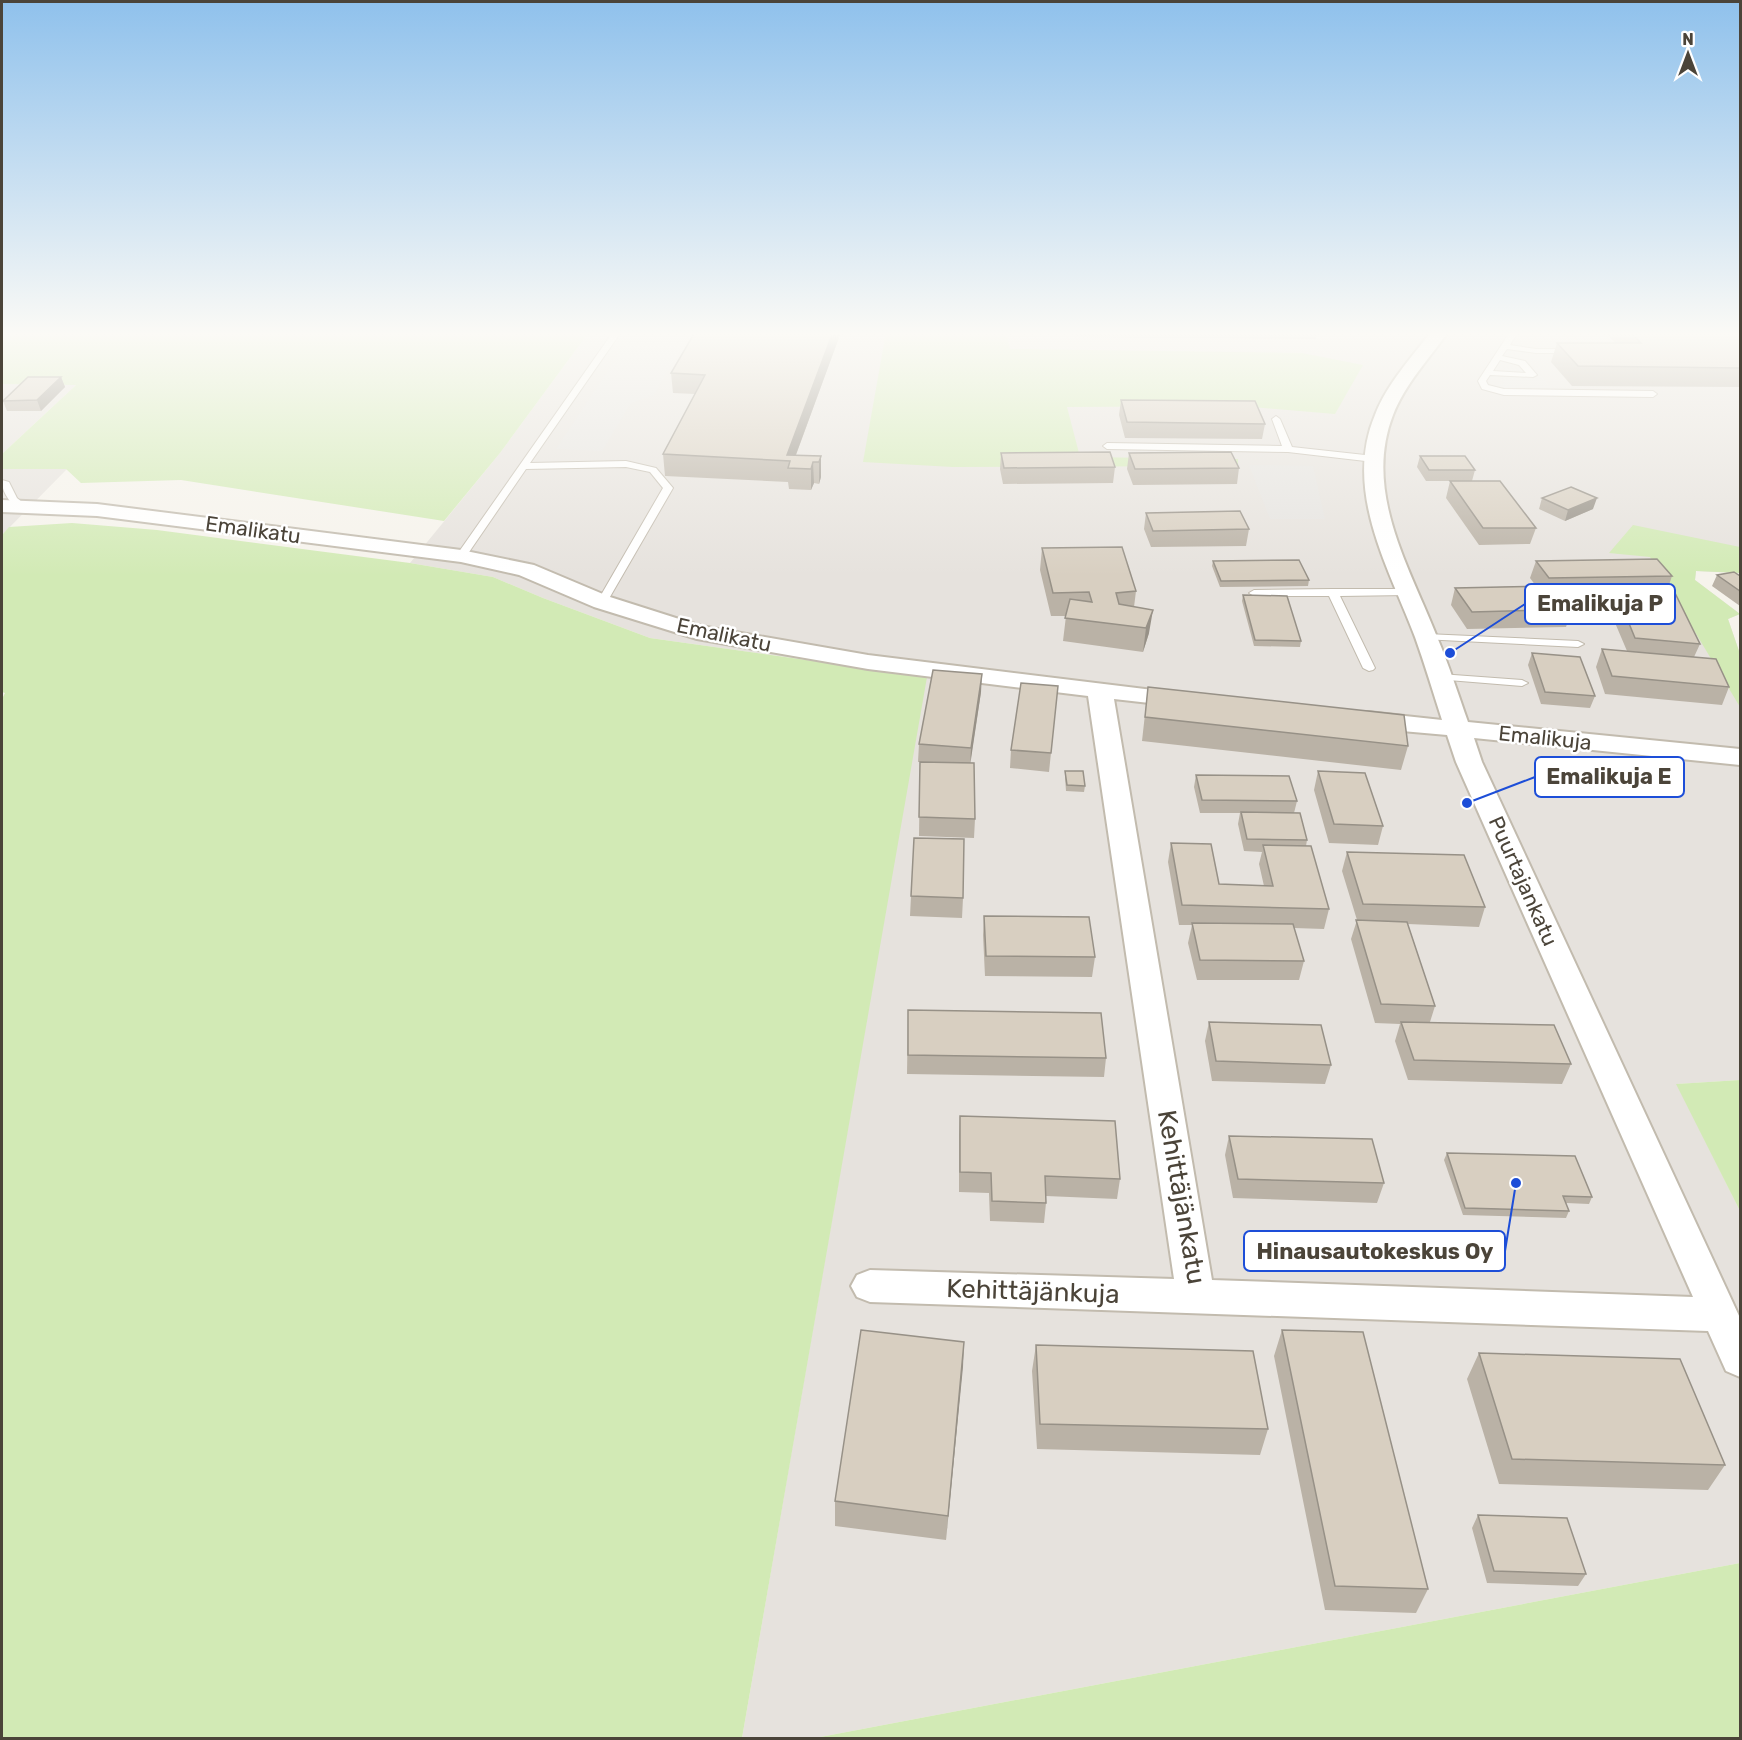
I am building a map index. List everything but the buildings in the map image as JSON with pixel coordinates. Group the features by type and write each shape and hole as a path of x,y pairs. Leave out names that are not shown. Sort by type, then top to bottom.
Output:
{"street":[{"name":"Puurtajankatu","path":"1386,413 1378,432 1374,459 1379,518 1390,554 1426,637 1456,729 1563,971 1740,1359"},
{"name":"Emalikatu","path":"12,506 98,510 461,556 526,570 603,602 697,633 868,662 1204,702"},
{"name":"Kehittäjänkatu","path":"1100,691 1196,1296 1720,1315"},
{"path":"1346,717 1456,729"},
{"name":"Emalikuja","path":"1456,729 1740,757"},
{"name":"Kehittäjänkuja","path":"870,1286 1196,1296"}],"lane":[{"path":"461,556 561,413"},
{"path":"1276,419 1288,449"},
{"path":"1107,446 1288,449 1374,459"},
{"path":"525,466 626,464 653,470 668,488 603,602"},
{"path":"2,483 6,484 13,499 12,506"},
{"path":"1333,592 1369,668"},
{"path":"1254,593 1408,592"},
{"path":"1426,637 1578,644"},
{"path":"1440,676 1522,683"}],"shaded area":[{"path":"2,413 46,413 2,454"},
{"path":"529,413 1740,413 1740,573 1696,571 1695,580 1740,614 1728,619 1740,654 1740,1080 1677,1084 1740,1211 1740,1563 815,1738 742,1738 926,677 650,638 493,577 410,563 500,453"},
{"path":"580,413 625,413 602,451 556,449"},
{"path":"1249,465 1313,466 1325,519 1270,519"},
{"path":"2,469 67,469 2,535"}],"green space":[{"path":"46,413 529,413 444,521 181,480 81,483 66,469 2,469 2,454"},
{"path":"872,413 1069,413 1080,457 1238,459 1238,466 953,467 863,462"},
{"path":"72,523 157,530 410,563 493,577 650,638 927,677 742,1738 2,1738 2,699 5,693 2,692 2,535 9,527"},
{"path":"1633,525 1740,547 1740,573 1696,571 1695,580 1740,614 1728,619 1740,654 1740,707 1650,557 1609,553"},
{"path":"1740,1080 1740,1211 1676,1084"},
{"path":"1740,1563 1740,1738 815,1738"}],"place":[{"name":"Emalikuja P","path":"1450,653"},
{"name":"Emalikuja E","path":"1467,803"},
{"name":"Hinausautokeskus Oy","path":"1516,1183"}]}
